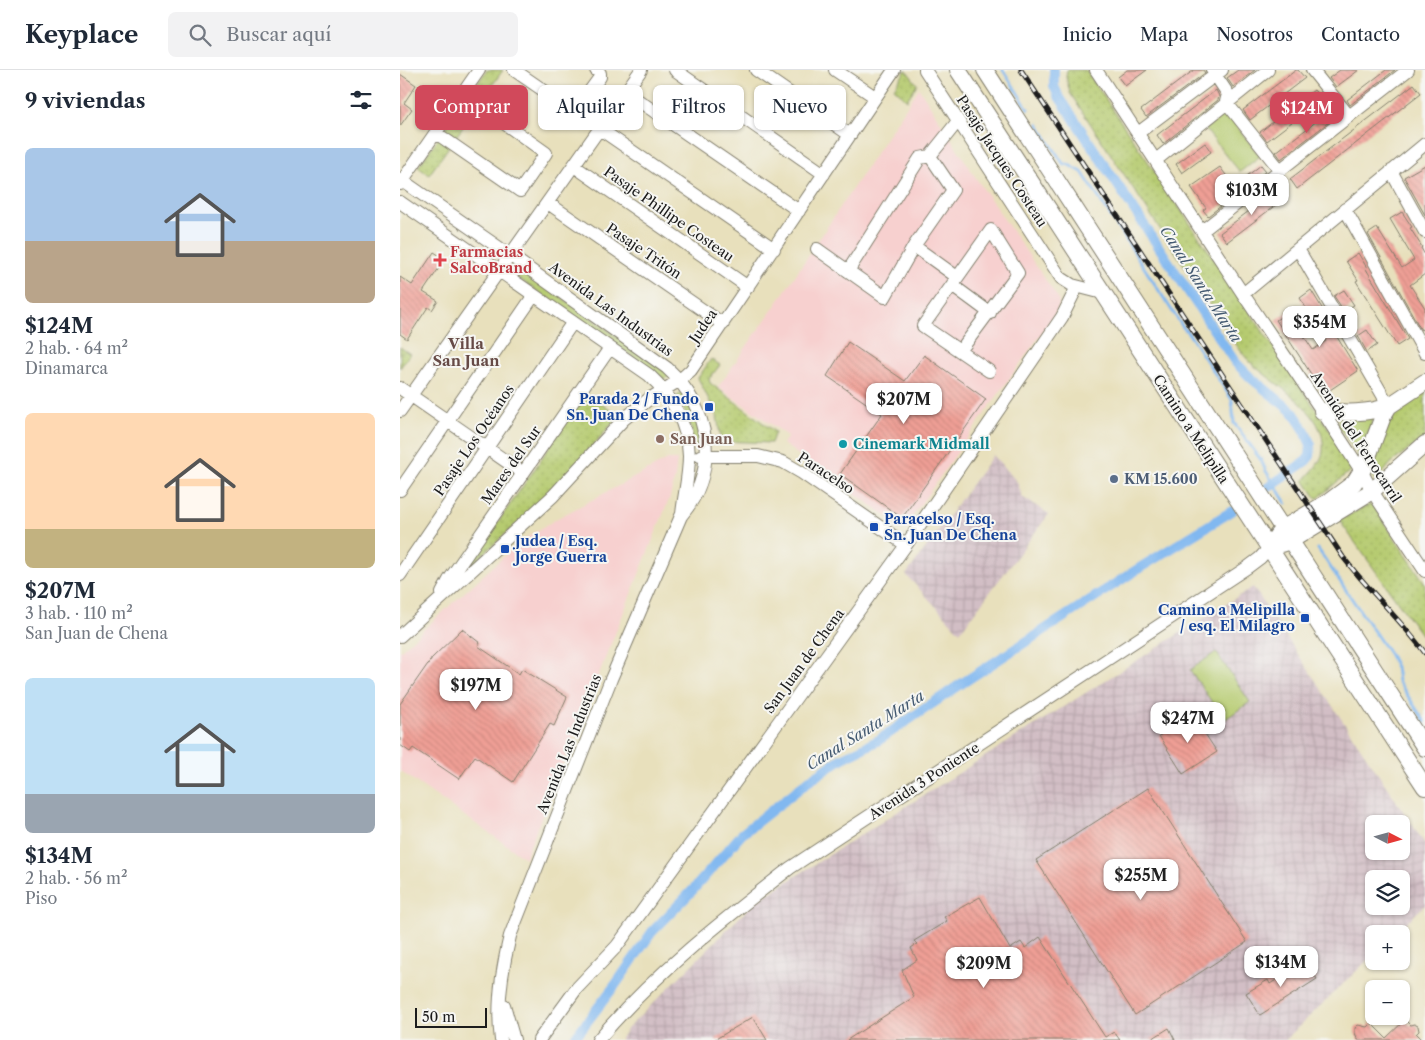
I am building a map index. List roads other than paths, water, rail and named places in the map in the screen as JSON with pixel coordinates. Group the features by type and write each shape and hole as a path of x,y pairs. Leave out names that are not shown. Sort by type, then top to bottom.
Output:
{"main road":[{"name":"Camino a Melipilla","path":"958,70 1425,787"},
{"name":"Camino a Melipilla","path":"985,70 1425,748"},
{"path":"1322,411 1363,412 1389,406 1425,382"},
{"name":"Avenida 3 Poniente","path":"1270,547 1354,483 1362,472 1383,416 1389,406"},
{"name":"Avenida 3 Poniente","path":"1286,535 1372,491 1425,444"}],"street":[{"path":"469,85 479,70"},
{"path":"514,70 572,110 576,110 598,74"},
{"path":"631,85 641,70"},
{"path":"675,70 824,174"},
{"path":"756,70 850,135"},
{"path":"835,70 875,98"},
{"name":"Judea","path":"400,636 405,624 439,600 553,496 624,418 664,389 680,380 695,365 894,70"},
{"name":"Pasaje Jacques Costeau","path":"925,70 1054,267 1064,280 1077,287"},
{"path":"1156,160 1268,70"},
{"path":"1312,70 1349,116"},
{"path":"1202,230 1408,70"},
{"name":"Avenida del Ferrocarril","path":"1103,72 1138,133 1362,472 1372,491 1424,566"},
{"path":"1138,133 1217,72 1228,94 1226,102"},
{"path":"1226,102 1280,170"},
{"path":"643,104 799,211"},
{"path":"848,271 920,158 930,156 958,121"},
{"path":"401,182 438,130"},
{"path":"436,133 520,191 546,153 514,130"},
{"path":"400,411 599,130"},
{"path":"601,130 774,249"},
{"path":"1243,294 1425,144"},
{"path":"817,249 885,297 914,246 952,190 930,156"},
{"name":"Pasaje Phillipe Costeau","path":"574,166 748,287"},
{"path":"1391,171 1425,232"},
{"name":"Avenida Las Industrias","path":"401,182 511,256 656,359 680,380 693,401 701,421 707,456 694,500 681,516"},
{"name":"Avenida Las Industrias","path":"400,202 649,375 664,389 681,418 689,456 688,476 681,516 611,679 510,936 504,962 498,1018 501,1040"},
{"name":"Pasaje Tritón","path":"548,203 723,324"},
{"path":"1345,209 1425,353"},
{"path":"960,351 1018,273 991,230 923,326 989,371"},
{"path":"914,246 990,313"},
{"path":"1298,249 1389,406"},
{"path":"1077,287 1103,293"},
{"name":"San Juan de Chena","path":"539,1040 577,988 617,946 906,545 1062,316 1077,287"},
{"path":"400,490 534,295"},
{"name":"Pasaje Los Océanos","path":"400,574 573,322"},
{"name":"Mares del Sur","path":"439,600 448,580 610,348"},
{"path":"400,388 523,473"},
{"name":"Paracelso","path":"689,456 758,456 783,462 802,473 906,545"},
{"name":"Avenida 3 Poniente","path":"598,1040 620,1016 691,948 718,924 790,868 1254,563 1270,547"},
{"name":"Avenida Las Industrias","path":"501,988 514,1040"}],"waterway":[{"path":"1003,70 1028,109"},
{"name":"Canal Santa Marta","path":"1054,70 1054,86 1058,95 1235,362 1251,378 1293,412 1304,429 1311,445 1310,456 1306,461 1267,488"},
{"path":"1038,124 1064,165 1067,164 1082,172 1189,334 1232,400 1234,423 1261,460 1286,503"},
{"name":"Canal Santa Marta","path":"573,1040 616,984 652,932 692,891 742,834 810,780 841,759 879,740 961,684 1138,569 1232,511"},
{"path":"1318,549 1390,655 1396,667 1398,681 1425,722"}],"railway":[{"path":"1021,70 1343,557 1425,653"}],"place":[{"name":"Farmacias SalcoBrand","path":"440,260"},
{"name":"Parada 2 / Fundo Sn. Juan De Chena","path":"709,407"},
{"name":"San Juan","path":"660,439"},
{"name":"Cinemark Midmall","path":"843,444"},
{"name":"KM 15.600","path":"1114,479"},
{"name":"Paracelso / Esq. Sn. Juan De Chena","path":"874,527"},
{"name":"Judea / Esq. Jorge Guerra","path":"505,549"},
{"name":"Camino a Melipilla / esq. El Milagro","path":"1305,618"}],"district":[{"name":"Villa San Juan","path":"466,352"}]}
